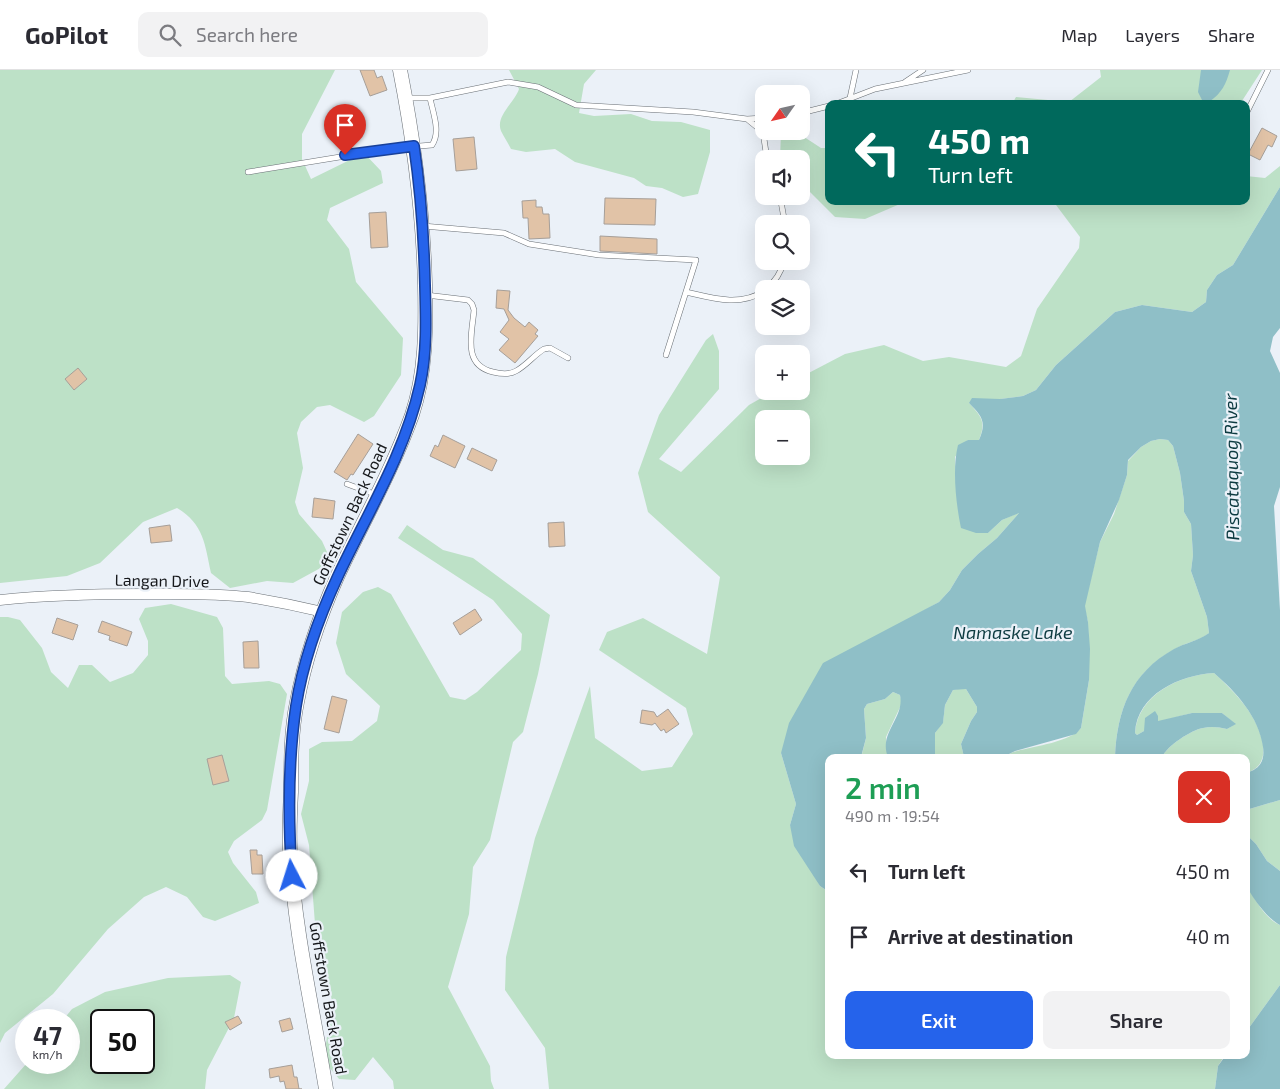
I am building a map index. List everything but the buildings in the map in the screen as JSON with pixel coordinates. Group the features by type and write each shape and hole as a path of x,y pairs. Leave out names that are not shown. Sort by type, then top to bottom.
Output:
{"main road":[{"name":"Goffstown Back Road","path":"326,1089 300,939 290,848 291,770 296,705 311,644 338,577 399,449 413,412 420,383 425,341 422,226 414,146 400,70"}],"street":[{"name":"Langan Drive","path":"0,600 37,596 114,594 207,595 246,597 323,612"}],"lane":[{"path":"850,98 856,70"},
{"path":"902,83 923,70"},
{"path":"845,100 875,89 968,70"},
{"path":"1250,106 1268,70"},
{"path":"406,98 430,98 508,82 538,87 576,105 693,112 755,119"},
{"path":"248,172 386,149 432,145 437,133 430,98"},
{"path":"810,111 825,107"},
{"path":"747,119 763,132 766,150"},
{"path":"422,226 504,233 529,244 599,255 696,260 666,355"},
{"path":"686,292 730,301 745,300 755,295"},
{"path":"425,295 468,300 472,304 474,310 471,354 482,369 508,374 522,367 540,352 550,348 568,358"},
{"path":"347,484 378,495"}],"green space":[{"path":"0,70 335,70 302,134 302,159 311,179 364,153 381,171 383,183 330,208 327,220 349,249 356,282 403,338 401,375 374,416 364,422 330,405 317,407 301,422 297,433 303,468 295,502 299,514 322,541 327,552 326,565 293,583 267,581 230,588 211,573 205,544 198,528 186,514 177,508 143,522 100,563 67,576 0,583"},
{"path":"509,70 596,70 584,84 579,113 594,116 631,114 652,121 681,122 710,130 710,152 698,194 683,197 662,188 646,186 634,178 575,162 555,149 526,152 511,149 501,131 500,125 503,115 519,89"},
{"path":"1100,70 1262,70 1243,100 1072,100 1101,77"},
{"path":"1016,97 1048,100 1014,100"},
{"path":"781,140 809,140 821,148 825,148 825,205 898,205 865,219 835,217 810,192 810,150 780,150"},
{"path":"1280,166 1280,187 1233,265 1217,275 1207,290 1206,302 1192,312 1142,305 1115,312 1056,365 1036,390 1023,396 969,403 980,416 982,429 979,440 968,440 955,457 956,482 988,533 1002,520 1020,512 997,538 962,570 950,590 939,602 895,627 781,753 796,804 790,825 820,886 825,889 825,1059 1222,1059 1218,1066 1215,1089 549,1089 545,1048 505,990 506,957 535,838 590,686 595,738 642,771 672,767 693,734 686,708 599,650 607,632 643,618 707,654 720,577 648,512 638,473 659,415 706,340 713,334 719,351 719,389 659,459 681,472 749,405 758,400 810,400 810,372 845,354 884,345 923,361 949,357 1006,367 1021,356 1037,309 1079,248 1080,237 1056,205 1250,205 1250,176 1265,178"},
{"path":"1168,440 1173,446 1180,473 1184,512 1191,524 1193,555 1191,571 1207,617 1209,633 1161,657 1138,680 1130,693 1119,723 1115,754 1010,754 1015,751 1061,740 1076,733 1081,728 1089,680 1088,622 1084,606 1100,542 1114,514 1127,475 1128,461 1141,447 1151,441"},
{"path":"407,525 443,550 473,558 550,615 538,674 523,732 513,742 490,840 473,867 469,914 448,987 490,1066 491,1081 494,1089 394,1089 393,1081 373,1057 355,1080 339,1079 329,1067 325,1051 332,1001 315,924 309,845 301,814 309,781 309,749 322,742 352,741 377,721 380,706 346,674 336,643 342,612 363,592 378,587 391,594 450,697 465,700 477,692 521,650 522,634 493,600 398,538"},
{"path":"171,604 217,617 223,628 225,676 232,684 269,681 280,684 287,694 267,810 262,820 234,841 228,852 233,863 256,892 259,903 215,921 203,917 187,897 166,887 144,897 108,929 53,994 35,1009 15,1009 15,1025 5,1033 0,1043 0,617 20,620 42,648 51,672 68,688 79,665 92,665 110,682 133,673 148,655 148,641 139,619 145,608"},
{"path":"1214,673 1246,707 1256,724 1263,744 1263,753 1261,762 1250,771 1250,754 1164,754 1180,739 1198,729 1218,727 1227,729 1235,724 1222,713 1192,713 1158,722 1158,716 1144,731 1137,735 1135,733 1138,719 1152,697 1175,683"},
{"path":"966,689 977,707 977,712 961,744 963,754 935,754 935,733 943,722 945,705 953,690"},
{"path":"893,692 900,695 902,703 886,737 888,754 862,754 866,738 864,709 867,704 885,699"},
{"path":"1280,800 1280,871 1267,861 1250,838 1250,809"},
{"path":"1250,891 1269,918 1280,925 1280,985 1250,1026"},
{"path":"230,975 241,982 234,1018 207,1070 205,1089 4,1089 17,1074 80,1074 80,1009 72,1009 105,992 168,978"}],"water":[{"path":"1201,70 1230,70 1223,88 1211,100 1202,100 1198,92"},
{"name":"Namaske Lake","path":"1280,187 1280,328 1273,337 1270,351 1280,373 1280,487 1274,506 1280,610 1280,800 1250,809 1250,771 1258,767 1262,760 1263,747 1261,736 1252,715 1230,688 1214,673 1188,678 1162,689 1143,707 1135,733 1137,735 1144,731 1145,718 1155,711 1158,721 1192,713 1222,713 1236,724 1227,729 1209,727 1198,729 1180,739 1164,754 1115,754 1116,740 1123,709 1137,681 1147,669 1174,649 1209,633 1207,617 1191,571 1193,555 1191,524 1184,512 1180,473 1173,446 1168,440 1160,439 1151,441 1141,447 1128,460 1127,475 1119,500 1100,542 1085,606 1090,649 1089,680 1081,728 1076,734 1009,754 963,754 961,744 977,712 977,707 966,689 953,690 945,705 943,723 935,733 935,754 887,754 886,740 899,711 900,695 893,692 885,699 867,704 864,709 866,738 862,754 825,754 825,889 820,886 794,846 790,825 796,804 781,753 789,723 823,663 939,602 950,590 962,570 997,538 1019,513 1002,520 988,533 976,533 961,528 955,486 956,454 958,445 968,440 979,440 983,428 980,416 969,403 972,398 1000,399 1023,396 1036,390 1056,365 1115,312 1142,305 1192,312 1206,302 1207,290 1217,275 1233,265"},
{"path":"1250,838 1267,861 1280,871 1280,925 1255,900 1250,891"},
{"path":"1280,985 1280,1089 1215,1089 1218,1066 1223,1059 1250,1059 1250,1026"}],"route":[{"path":"292,876 290,848 292,744 296,705 305,667 323,612 399,449 413,412 420,383 425,341 424,250 418,170 414,146 345,155"}],"water label":[{"name":"Piscataquog River","path":"1231,467"}]}
